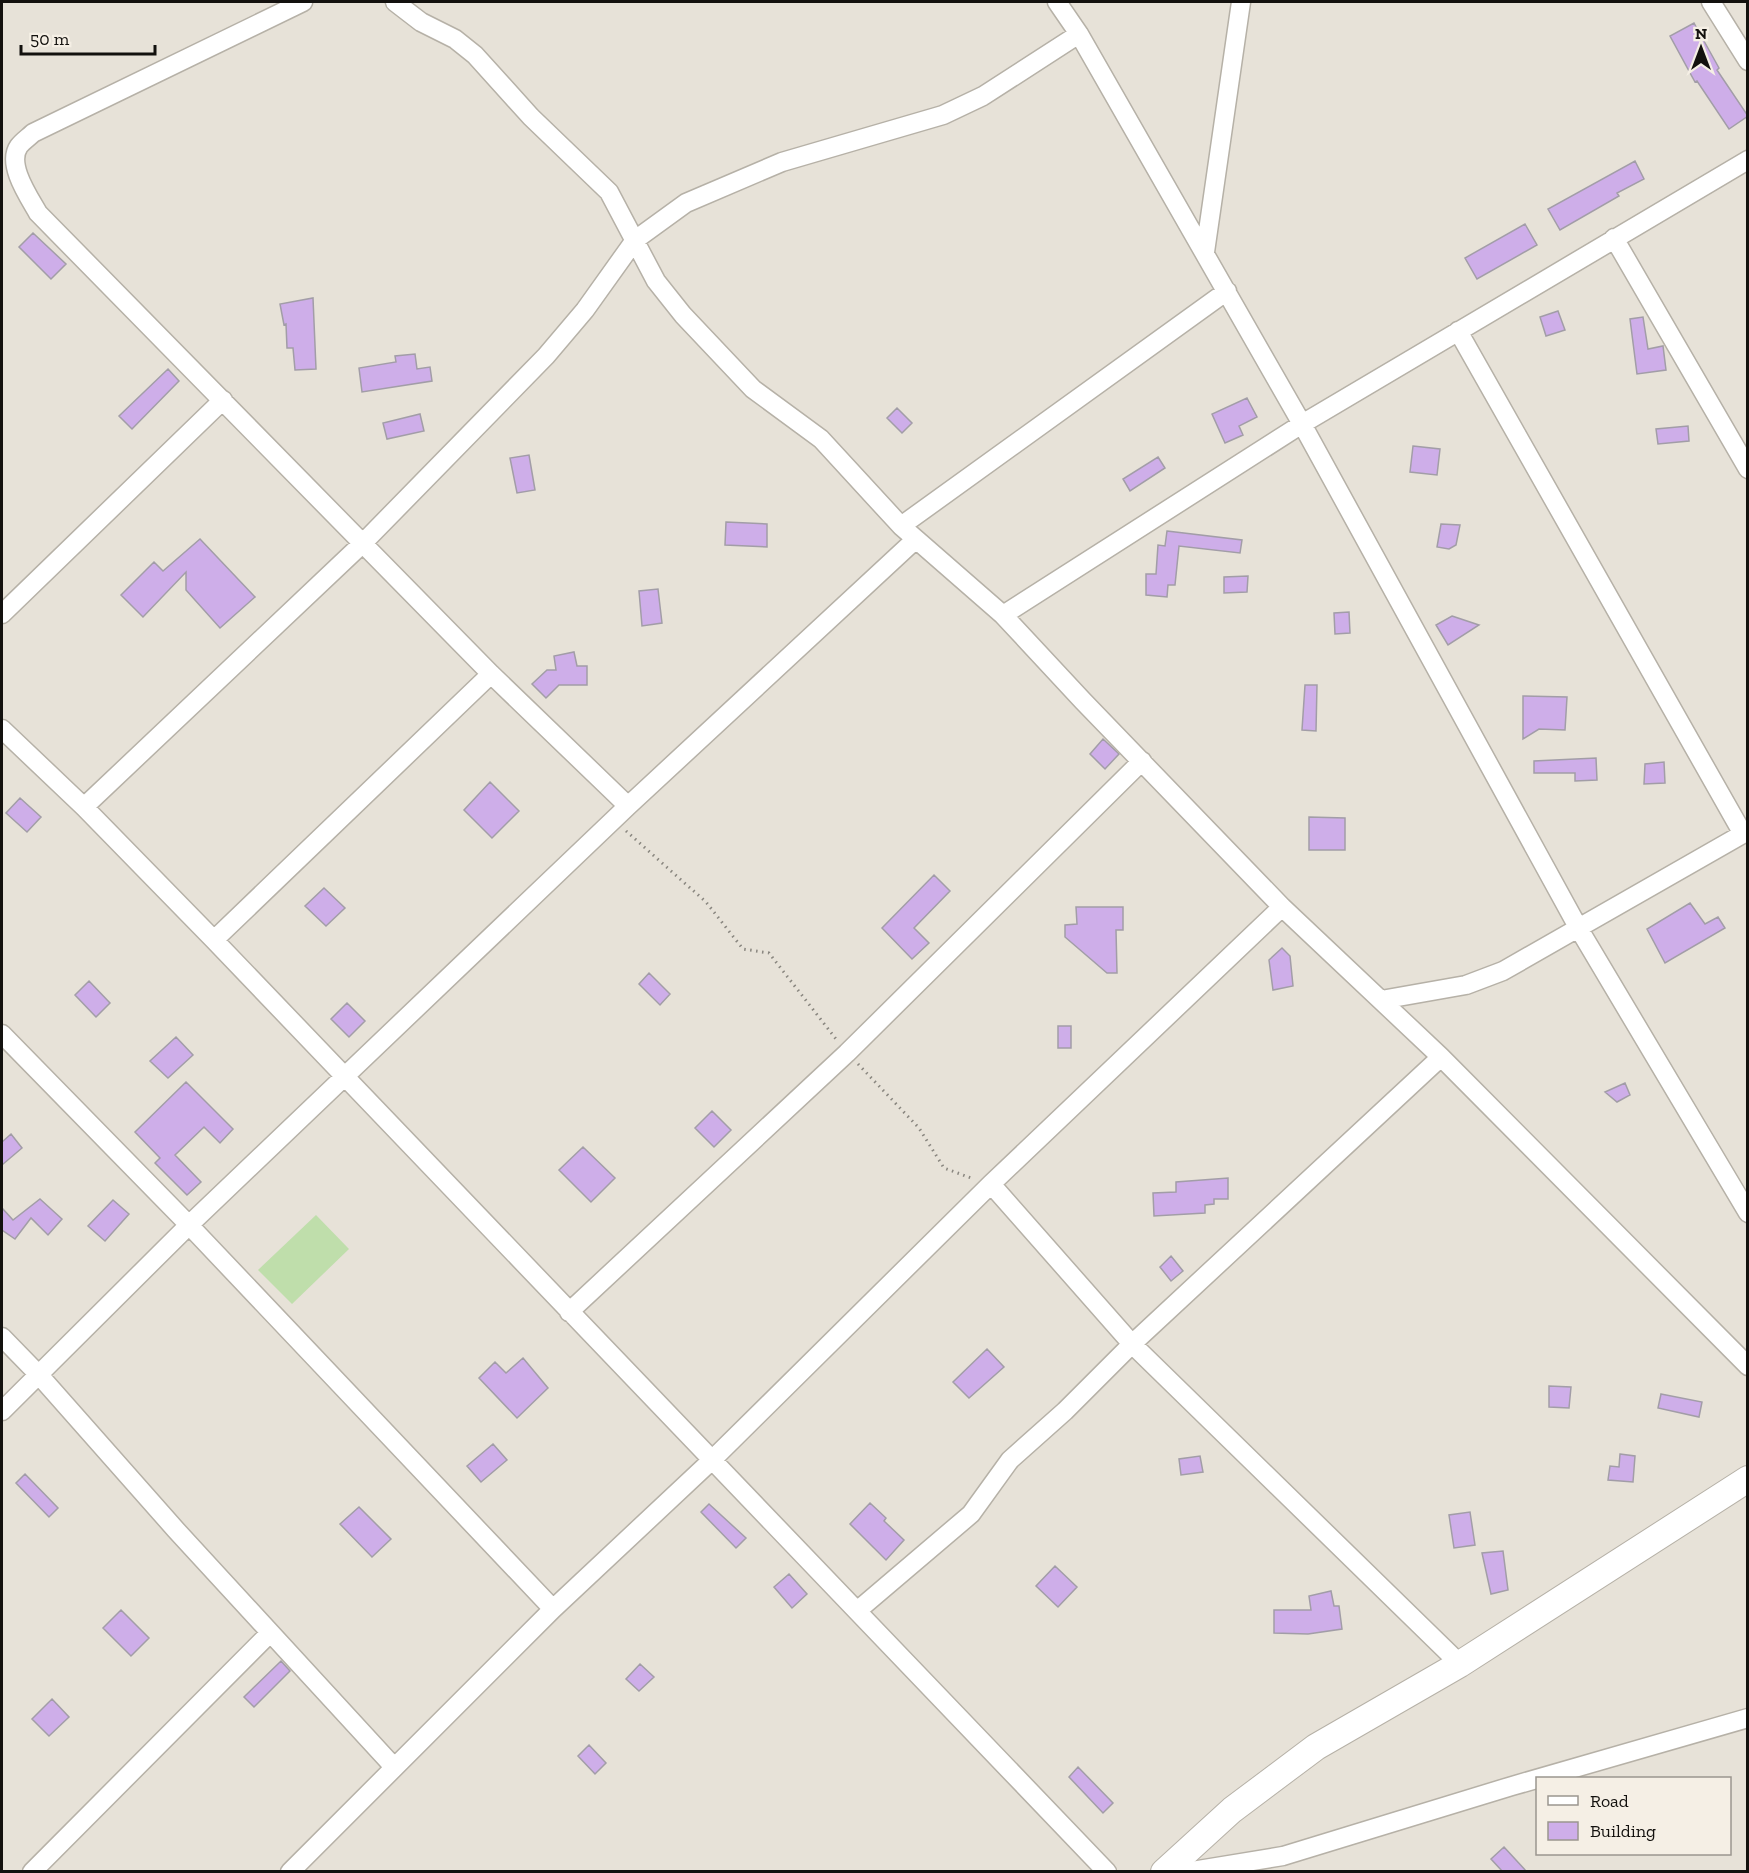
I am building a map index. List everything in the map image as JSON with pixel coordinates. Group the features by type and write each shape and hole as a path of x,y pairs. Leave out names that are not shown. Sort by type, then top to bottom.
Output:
{"street":[{"path":"303,2 33,133 18,148 15,164 22,184 38,213 491,674 628,806"},
{"path":"394,2 421,22 455,39 475,55 531,117 609,192 656,281 683,315 753,389 821,439 901,526 1003,615 1282,907 1441,1057 1748,1366"},
{"path":"1057,2 1079,34 1302,424 1578,929 1748,1213"},
{"path":"1204,252 1241,2"},
{"path":"1711,2 1748,61"},
{"path":"84,807 363,543 546,356 585,310 635,240 686,203 772,166 943,115 983,96 1079,34"},
{"path":"1003,615 1302,424 1748,160"},
{"path":"1614,238 1748,469"},
{"path":"901,526 1227,291"},
{"path":"1381,1000 1466,985 1503,971 1745,833 1458,331"},
{"path":"2,614 223,400"},
{"path":"2,1411 189,1225 613,820 916,539"},
{"path":"213,940 491,674"},
{"path":"2,729 84,807 213,940 1107,1872"},
{"path":"569,1312 847,1053 1142,761"},
{"path":"290,1872 554,1609 712,1460 991,1185 1282,907"},
{"path":"2,1034 189,1225 554,1609"},
{"path":"857,1611 971,1514 1010,1461 1065,1412 1132,1344 1441,1057"},
{"path":"991,1185 1132,1344 1460,1664"},
{"path":"2,1337 394,1767"},
{"path":"1164,1872 1232,1810 1316,1747 1460,1664 1748,1479"},
{"path":"32,1872 270,1633"},
{"path":"1543,1777 1748,1718"},
{"path":"1186,1872 1283,1856 1536,1779"}],"path":[{"path":"613,820 706,902 743,949 769,953 847,1053 919,1128 944,1168 991,1185"}],"green space":[{"path":"316,1215 349,1249 292,1304 258,1270"}],"building":[{"path":"1694,23 1719,68 1717,70 1748,116 1729,129 1697,81 1695,82 1670,36"},
{"path":"1635,161 1644,179 1617,193 1619,196 1560,230 1548,209"},
{"path":"1525,224 1537,245 1477,279 1465,258"},
{"path":"33,233 66,264 51,279 19,247"},
{"path":"313,298 316,369 295,370 293,348 287,348 286,324 284,325 280,304"},
{"path":"1558,311 1565,330 1546,336 1540,317"},
{"path":"1643,317 1648,349 1663,346 1666,370 1637,374 1630,319"},
{"path":"415,354 417,369 430,367 432,381 362,392 359,368 396,362 395,356"},
{"path":"168,369 179,381 132,429 119,416"},
{"path":"1247,398 1257,417 1239,426 1243,435 1225,443 1212,414"},
{"path":"897,408 912,423 902,433 887,418"},
{"path":"420,414 424,431 387,439 383,423"},
{"path":"1688,426 1689,441 1658,444 1656,429"},
{"path":"1413,446 1440,449 1437,475 1410,472"},
{"path":"529,455 535,490 517,493 510,458"},
{"path":"1158,457 1165,468 1130,491 1123,479"},
{"path":"726,522 767,524 767,547 725,545"},
{"path":"1441,524 1460,525 1456,545 1449,549 1437,547"},
{"path":"1167,531 1242,540 1240,553 1179,546 1175,585 1168,585 1167,597 1146,595 1146,574 1156,574 1158,545 1165,546"},
{"path":"200,539 255,597 220,628 186,590 186,572 143,617 121,595 154,562 163,571"},
{"path":"1248,576 1247,592 1224,593 1224,577"},
{"path":"658,589 662,623 642,626 639,591"},
{"path":"1349,612 1350,633 1335,634 1334,613"},
{"path":"1452,616 1479,625 1448,645 1436,625"},
{"path":"574,652 577,666 587,666 587,685 559,685 546,698 532,684 547,670 556,670 554,656"},
{"path":"1305,685 1317,685 1316,731 1302,730"},
{"path":"1523,696 1567,697 1565,730 1539,729 1523,739"},
{"path":"1103,739 1119,754 1105,769 1090,754"},
{"path":"1596,758 1597,780 1575,781 1575,773 1534,773 1534,761"},
{"path":"1664,762 1665,783 1644,784 1645,764"},
{"path":"490,782 519,811 492,838 464,810"},
{"path":"20,798 41,817 27,832 6,813"},
{"path":"1309,817 1345,818 1345,850 1309,850"},
{"path":"934,875 950,891 914,928 929,943 912,959 882,928"},
{"path":"324,888 345,908 326,926 305,906"},
{"path":"1690,903 1705,924 1718,917 1725,928 1665,963 1647,929"},
{"path":"1076,907 1123,907 1123,930 1116,930 1117,973 1107,973 1065,937 1065,925 1077,924"},
{"path":"1282,948 1290,956 1293,986 1273,990 1269,960"},
{"path":"649,973 670,994 660,1005 639,984"},
{"path":"89,981 110,1003 96,1017 75,995"},
{"path":"347,1003 365,1021 349,1037 331,1019"},
{"path":"1058,1026 1071,1026 1071,1048 1058,1048"},
{"path":"176,1037 193,1055 168,1078 150,1061"},
{"path":"186,1082 233,1129 220,1143 204,1127 175,1155 201,1182 187,1195 155,1163 160,1158 135,1132"},
{"path":"1625,1083 1630,1095 1617,1102 1605,1092"},
{"path":"712,1111 731,1130 714,1147 695,1128"},
{"path":"11,1134 22,1148 2,1165 2,1142"},
{"path":"583,1147 615,1178 591,1202 559,1170"},
{"path":"1228,1178 1228,1199 1214,1199 1214,1204 1205,1205 1205,1213 1154,1216 1153,1193 1176,1192 1176,1182"},
{"path":"40,1199 62,1219 48,1235 31,1218 15,1239 2,1230 2,1208 13,1220"},
{"path":"113,1200 129,1214 105,1241 88,1226"},
{"path":"1171,1256 1183,1271 1171,1281 1160,1267"},
{"path":"987,1349 1004,1367 969,1398 953,1382"},
{"path":"523,1358 548,1388 517,1418 479,1378 495,1362 506,1373"},
{"path":"1549,1386 1571,1387 1569,1408 1549,1407"},
{"path":"1661,1394 1702,1402 1699,1417 1658,1408"},
{"path":"493,1444 507,1460 481,1482 467,1466"},
{"path":"1620,1454 1635,1456 1633,1482 1608,1480 1610,1466 1619,1467"},
{"path":"1200,1456 1203,1472 1181,1475 1179,1459"},
{"path":"25,1474 58,1508 49,1517 16,1483"},
{"path":"870,1503 886,1518 884,1521 904,1540 886,1560 850,1524"},
{"path":"709,1504 746,1538 736,1548 701,1512"},
{"path":"359,1507 391,1539 372,1557 340,1524"},
{"path":"1470,1512 1475,1545 1454,1548 1449,1515"},
{"path":"1503,1551 1508,1590 1491,1594 1482,1553"},
{"path":"1055,1566 1077,1587 1058,1607 1036,1586"},
{"path":"789,1574 807,1594 792,1608 774,1587"},
{"path":"1331,1591 1334,1606 1339,1606 1342,1629 1308,1634 1274,1633 1274,1610 1311,1610 1309,1596"},
{"path":"121,1610 149,1638 131,1656 103,1628"},
{"path":"281,1661 290,1671 254,1707 244,1697"},
{"path":"640,1664 654,1677 639,1691 626,1679"},
{"path":"52,1699 69,1717 49,1736 32,1719"},
{"path":"589,1745 606,1763 595,1774 578,1756"},
{"path":"1078,1767 1113,1803 1103,1813 1069,1777"},
{"path":"1504,1847 1527,1872 1503,1872 1491,1859"}]}
